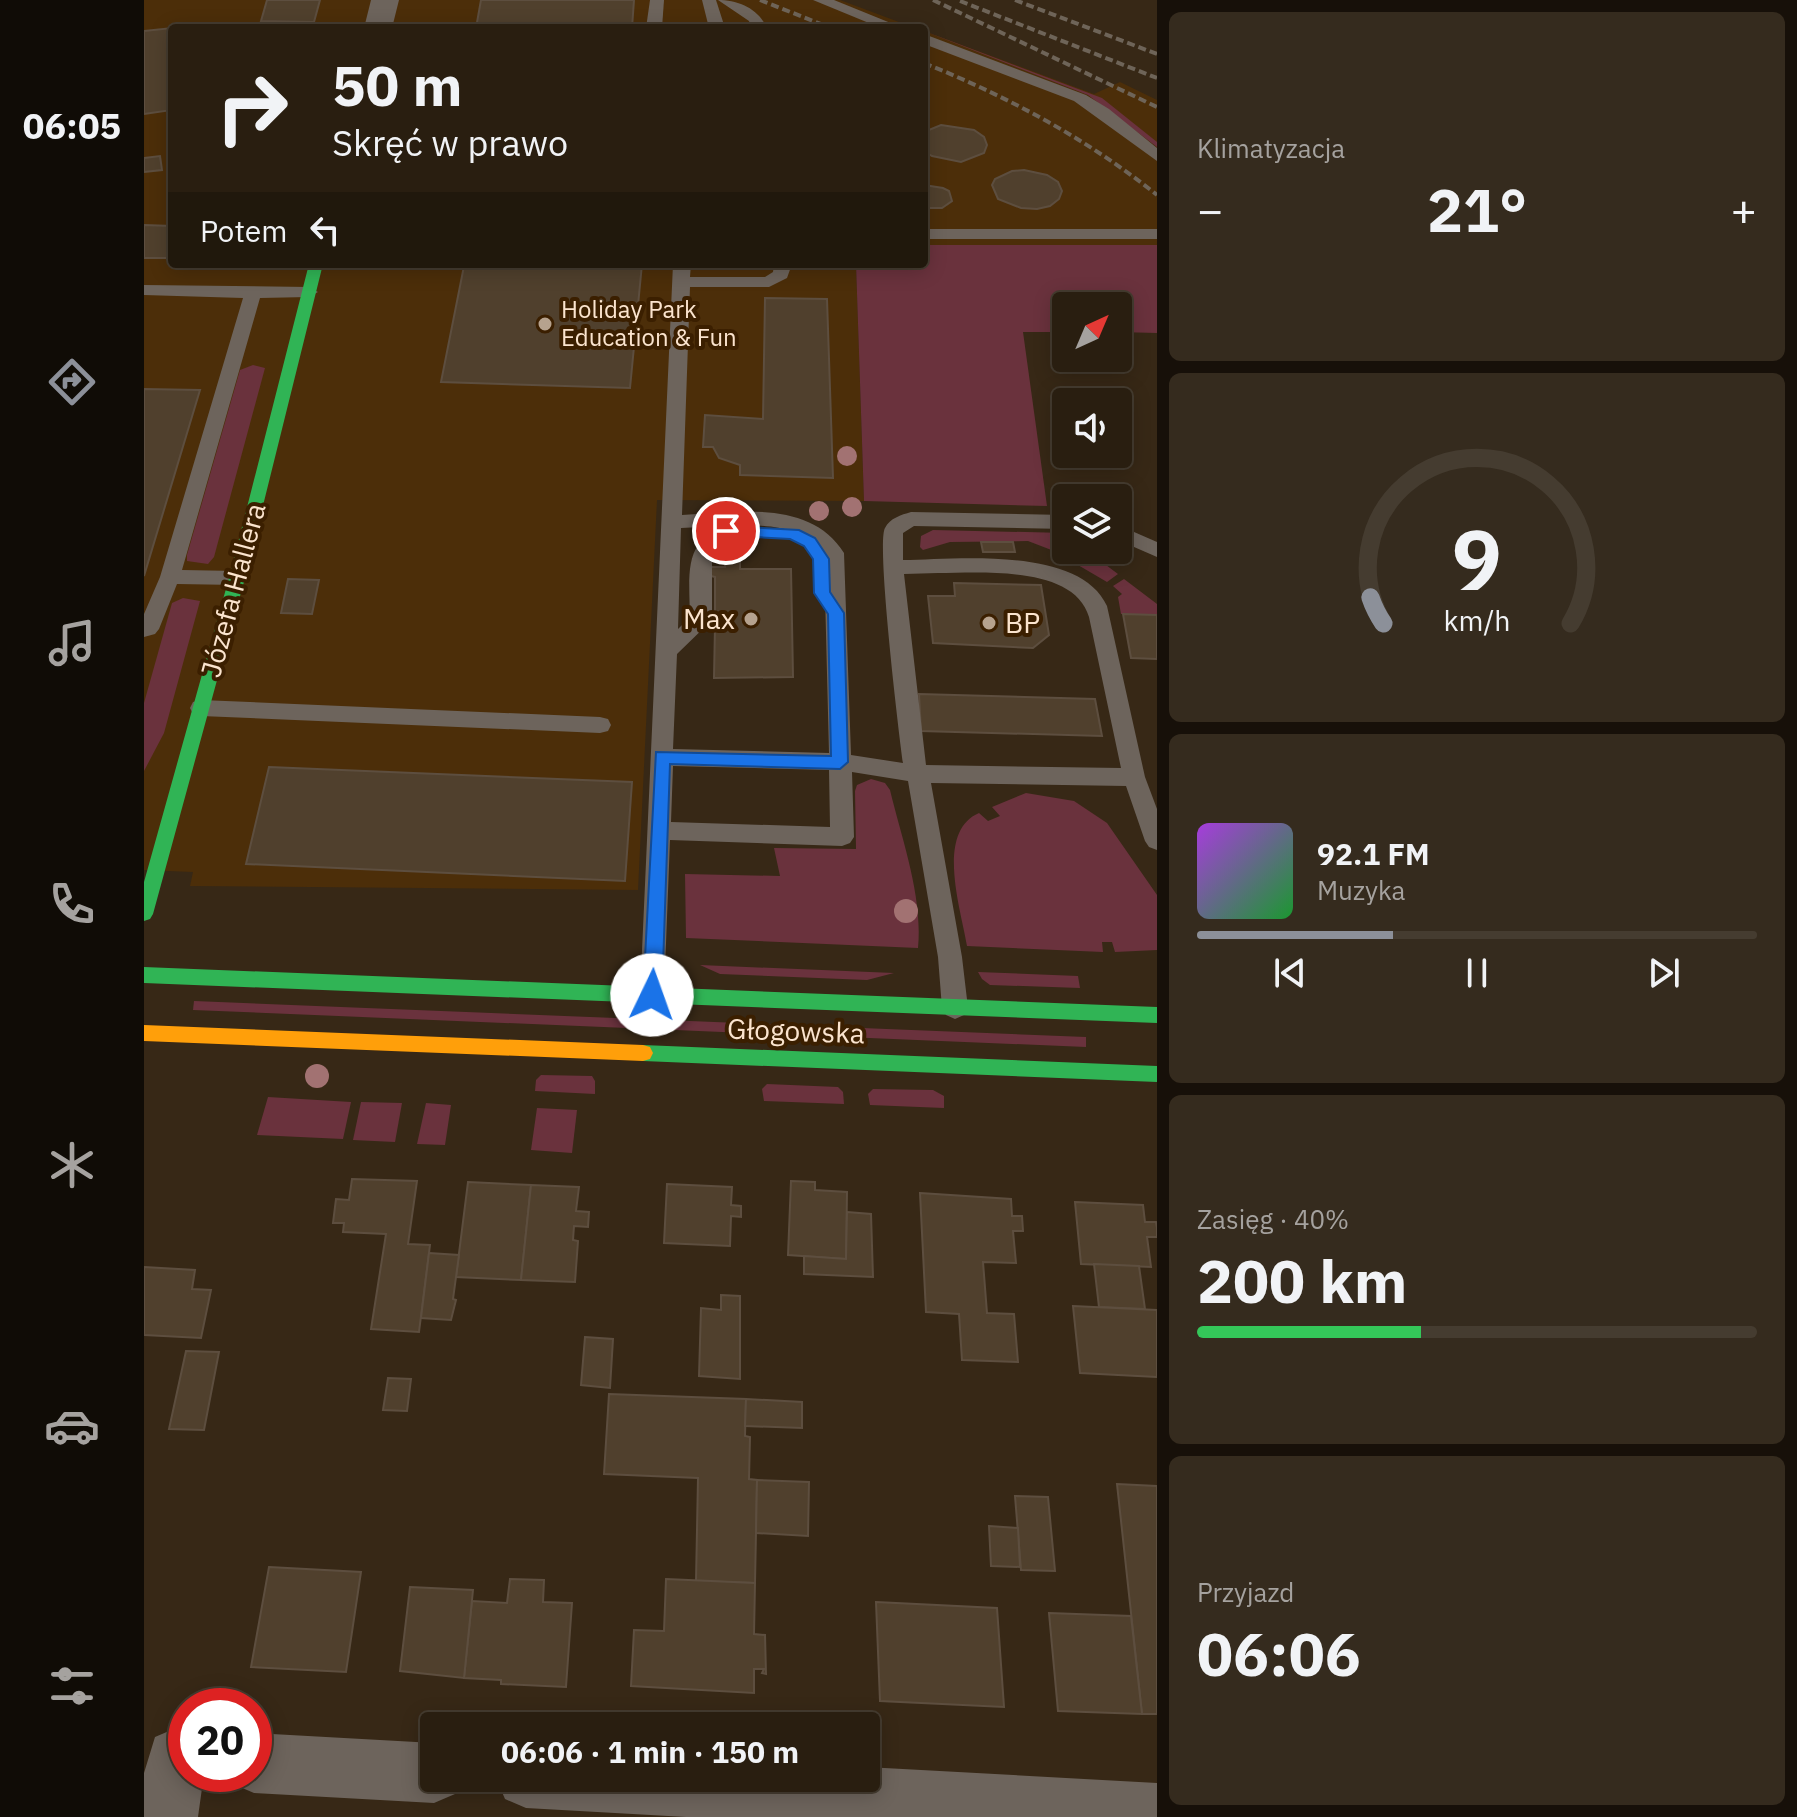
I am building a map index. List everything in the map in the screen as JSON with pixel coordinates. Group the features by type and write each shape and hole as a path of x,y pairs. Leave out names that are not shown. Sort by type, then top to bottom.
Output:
{"main road":[{"name":"Józefa Hallera","path":"144,914 237,578 315,268"},
{"name":"Głogowska","path":"144,975 1157,1015"},
{"name":"Głogowska","path":"144,1033 1157,1074"}],"street":[{"path":"379,24 385,0"},
{"path":"272,1764 420,1772"},
{"path":"168,1792 168,1817"},
{"path":"778,1792 1157,1813"}],"lane":[{"path":"654,24 657,0"},
{"path":"709,0 716,24"},
{"path":"725,0 755,19 757,24"},
{"path":"820,0 884,24"},
{"path":"928,41 1080,98 1103,112 1157,156"},
{"path":"928,234 1157,234"},
{"path":"652,995 681,273 769,282 781,274 782,268"},
{"path":"144,290 309,292"},
{"path":"144,629 148,629 170,577 253,293"},
{"path":"658,831 842,837 834,553 818,533 778,519 671,522"},
{"path":"955,1008 928,819 917,774 893,567 893,531 911,519 1052,522"},
{"path":"666,651 701,620 701,556 708,541 726,531 793,534 810,542 821,559 822,593 836,613"},
{"path":"1132,538 1157,550"},
{"path":"893,567 1038,570 1064,577 1085,589 1095,601 1100,617 1134,777 1157,841"},
{"path":"170,577 237,578"},
{"path":"201,708 600,725"},
{"path":"662,757 840,762 917,774 1134,777"}],"shaded area":[{"path":"144,0 840,0 904,24 168,24 168,268 856,268 864,501 657,500 638,890 190,886 193,872 144,870"},
{"path":"928,32 1094,94 1120,82 1157,100 1157,245 928,245"},
{"path":"928,33 1102,98 1157,142 1157,147 1088,95"},
{"path":"928,245 1157,245 1157,333 1132,332 1132,292 1052,292 1052,332 1023,332 1047,506 864,501 856,268 928,268"},
{"path":"253,365 265,368 214,557 208,564 187,561 240,370"},
{"path":"933,530 1052,533 1052,550 1028,541 950,542 923,550 920,547 921,536"},
{"path":"1076,564 1108,564 1118,574 1107,582"},
{"path":"1124,579 1157,604 1157,615 1121,614 1118,597 1122,594 1113,586"},
{"path":"183,598 200,601 164,733 144,771 144,703 172,603"},
{"path":"871,779 885,783 890,790 915,888 918,948 686,938 685,874 780,876 774,848 856,849 855,791 857,785"},
{"path":"1026,793 1074,801 1107,823 1157,895 1157,950 1115,952 1112,942 1102,942 1103,952 967,946 954,873 958,837 966,823 979,813 988,821 1000,816 992,807"},
{"path":"700,965 894,973 867,980 720,974"},
{"path":"978,972 1078,976 1080,988 990,985"},
{"path":"194,1001 1086,1037 1086,1047 193,1010"},
{"path":"541,1075 592,1076 595,1094 535,1091 536,1080"},
{"path":"767,1084 838,1087 843,1092 844,1104 764,1101 762,1089"},
{"path":"873,1089 933,1090 944,1096 944,1108 870,1105 868,1094"},
{"path":"268,1097 351,1102 343,1139 257,1135"},
{"path":"361,1102 402,1103 395,1142 353,1140"},
{"path":"426,1103 451,1105 445,1145 417,1144"},
{"path":"537,1108 577,1110 572,1153 531,1150"}],"building":[{"path":"267,0 320,0 314,22 261,21"},
{"path":"481,0 634,0 632,24 477,24"},
{"path":"168,28 168,111 144,114 144,31"},
{"path":"941,125 974,130 984,137 987,145 984,153 961,162 932,156 928,154 928,130"},
{"path":"160,156 162,170 144,172 144,158"},
{"path":"1012,171 1047,175 1058,182 1062,191 1059,199 1050,206 1037,209 1021,208 998,199 992,185 995,179"},
{"path":"928,186 949,191 952,201 942,208 928,208"},
{"path":"144,225 168,226 168,258 144,258"},
{"name":"Holiday Park Education & Fun","path":"464,268 642,268 630,388 441,382"},
{"path":"765,298 827,299 833,478 740,475 740,465 719,458 713,447 703,447 705,415 763,419"},
{"path":"144,389 200,390 144,576"},
{"path":"981,542 1013,542 1015,552 983,552"},
{"name":"Max","path":"725,554 740,555 740,569 791,569 793,677 714,678 715,626 710,626 711,613 715,613 715,577 711,576 711,567 725,567"},
{"path":"288,579 319,580 312,614 281,613"},
{"name":"BP","path":"954,583 1041,585 1049,635 1033,648 933,643 928,596 955,596"},
{"path":"1123,614 1157,615 1157,659 1131,658"},
{"path":"919,694 1095,699 1102,736 921,731"},
{"path":"269,767 632,782 625,881 246,864"},
{"path":"352,1179 417,1181 408,1244 430,1245 419,1332 371,1329 386,1234 343,1232 344,1223 333,1223 336,1199 349,1200"},
{"path":"791,1181 815,1182 815,1190 847,1192 846,1259 788,1255"},
{"path":"468,1182 531,1185 521,1280 456,1277"},
{"path":"667,1184 732,1187 731,1205 741,1206 741,1217 731,1216 730,1246 664,1243"},
{"path":"531,1185 579,1187 576,1211 589,1212 588,1227 574,1226 573,1240 578,1241 575,1282 521,1280"},
{"path":"920,1193 1011,1199 1012,1216 1022,1216 1023,1231 1013,1231 1016,1263 983,1262 987,1313 1014,1314 1018,1362 962,1360 959,1314 926,1312"},
{"path":"1075,1202 1143,1205 1145,1222 1156,1222 1157,1228 1157,1237 1147,1237 1151,1267 1081,1264"},
{"path":"847,1212 871,1214 873,1277 804,1274 804,1256 846,1259"},
{"path":"429,1253 459,1255 453,1299 456,1300 451,1320 421,1318"},
{"path":"1094,1264 1139,1266 1145,1309 1099,1307"},
{"path":"144,1267 195,1270 192,1289 211,1290 201,1338 144,1335"},
{"path":"721,1295 740,1296 740,1379 699,1376 701,1308 721,1310"},
{"path":"1073,1306 1157,1310 1157,1377 1080,1373"},
{"path":"585,1337 613,1339 610,1388 581,1385"},
{"path":"186,1351 219,1352 204,1430 169,1429"},
{"path":"388,1378 411,1379 407,1411 383,1410"},
{"path":"609,1394 746,1399 745,1436 750,1437 749,1479 757,1480 755,1583 696,1581 698,1478 604,1474"},
{"path":"746,1399 802,1402 802,1428 745,1426"},
{"path":"757,1480 809,1482 808,1536 756,1533"},
{"path":"1117,1484 1157,1486 1157,1714 1142,1714"},
{"path":"1015,1496 1048,1497 1055,1571 1021,1570"},
{"path":"989,1526 1018,1528 1020,1567 991,1566"},
{"path":"269,1567 361,1572 346,1672 251,1667"},
{"path":"510,1579 544,1580 543,1602 572,1603 566,1687 501,1684 501,1680 464,1678 472,1601 507,1603"},
{"path":"666,1579 755,1583 754,1634 765,1635 766,1674 762,1673 764,1669 754,1669 754,1693 631,1686 634,1630 664,1631"},
{"path":"410,1587 473,1590 464,1678 400,1671"},
{"path":"876,1602 997,1608 1004,1707 880,1701"},
{"path":"1049,1613 1131,1616 1142,1714 1058,1711"}],"railway":[{"path":"760,0 821,24"},
{"path":"933,0 1157,107"},
{"path":"1015,0 1157,54"},
{"path":"960,1 1157,78"},
{"path":"928,65 1045,120 1102,155 1157,195"}],"traffic: fast":[{"path":"144,914 237,578 315,268"},
{"path":"144,975 1157,1015"},
{"path":"643,1053 1157,1074"}],"traffic: slow":[{"path":"144,1033 643,1053"}],"place":[{"name":"Holiday Park Education & Fun","path":"545,324"},
{"name":"Max","path":"751,619"},
{"name":"BP","path":"989,623"}],"route":[{"path":"652,995 662,757 840,762 836,613 822,593 821,559 810,542 793,534 726,531"}]}
